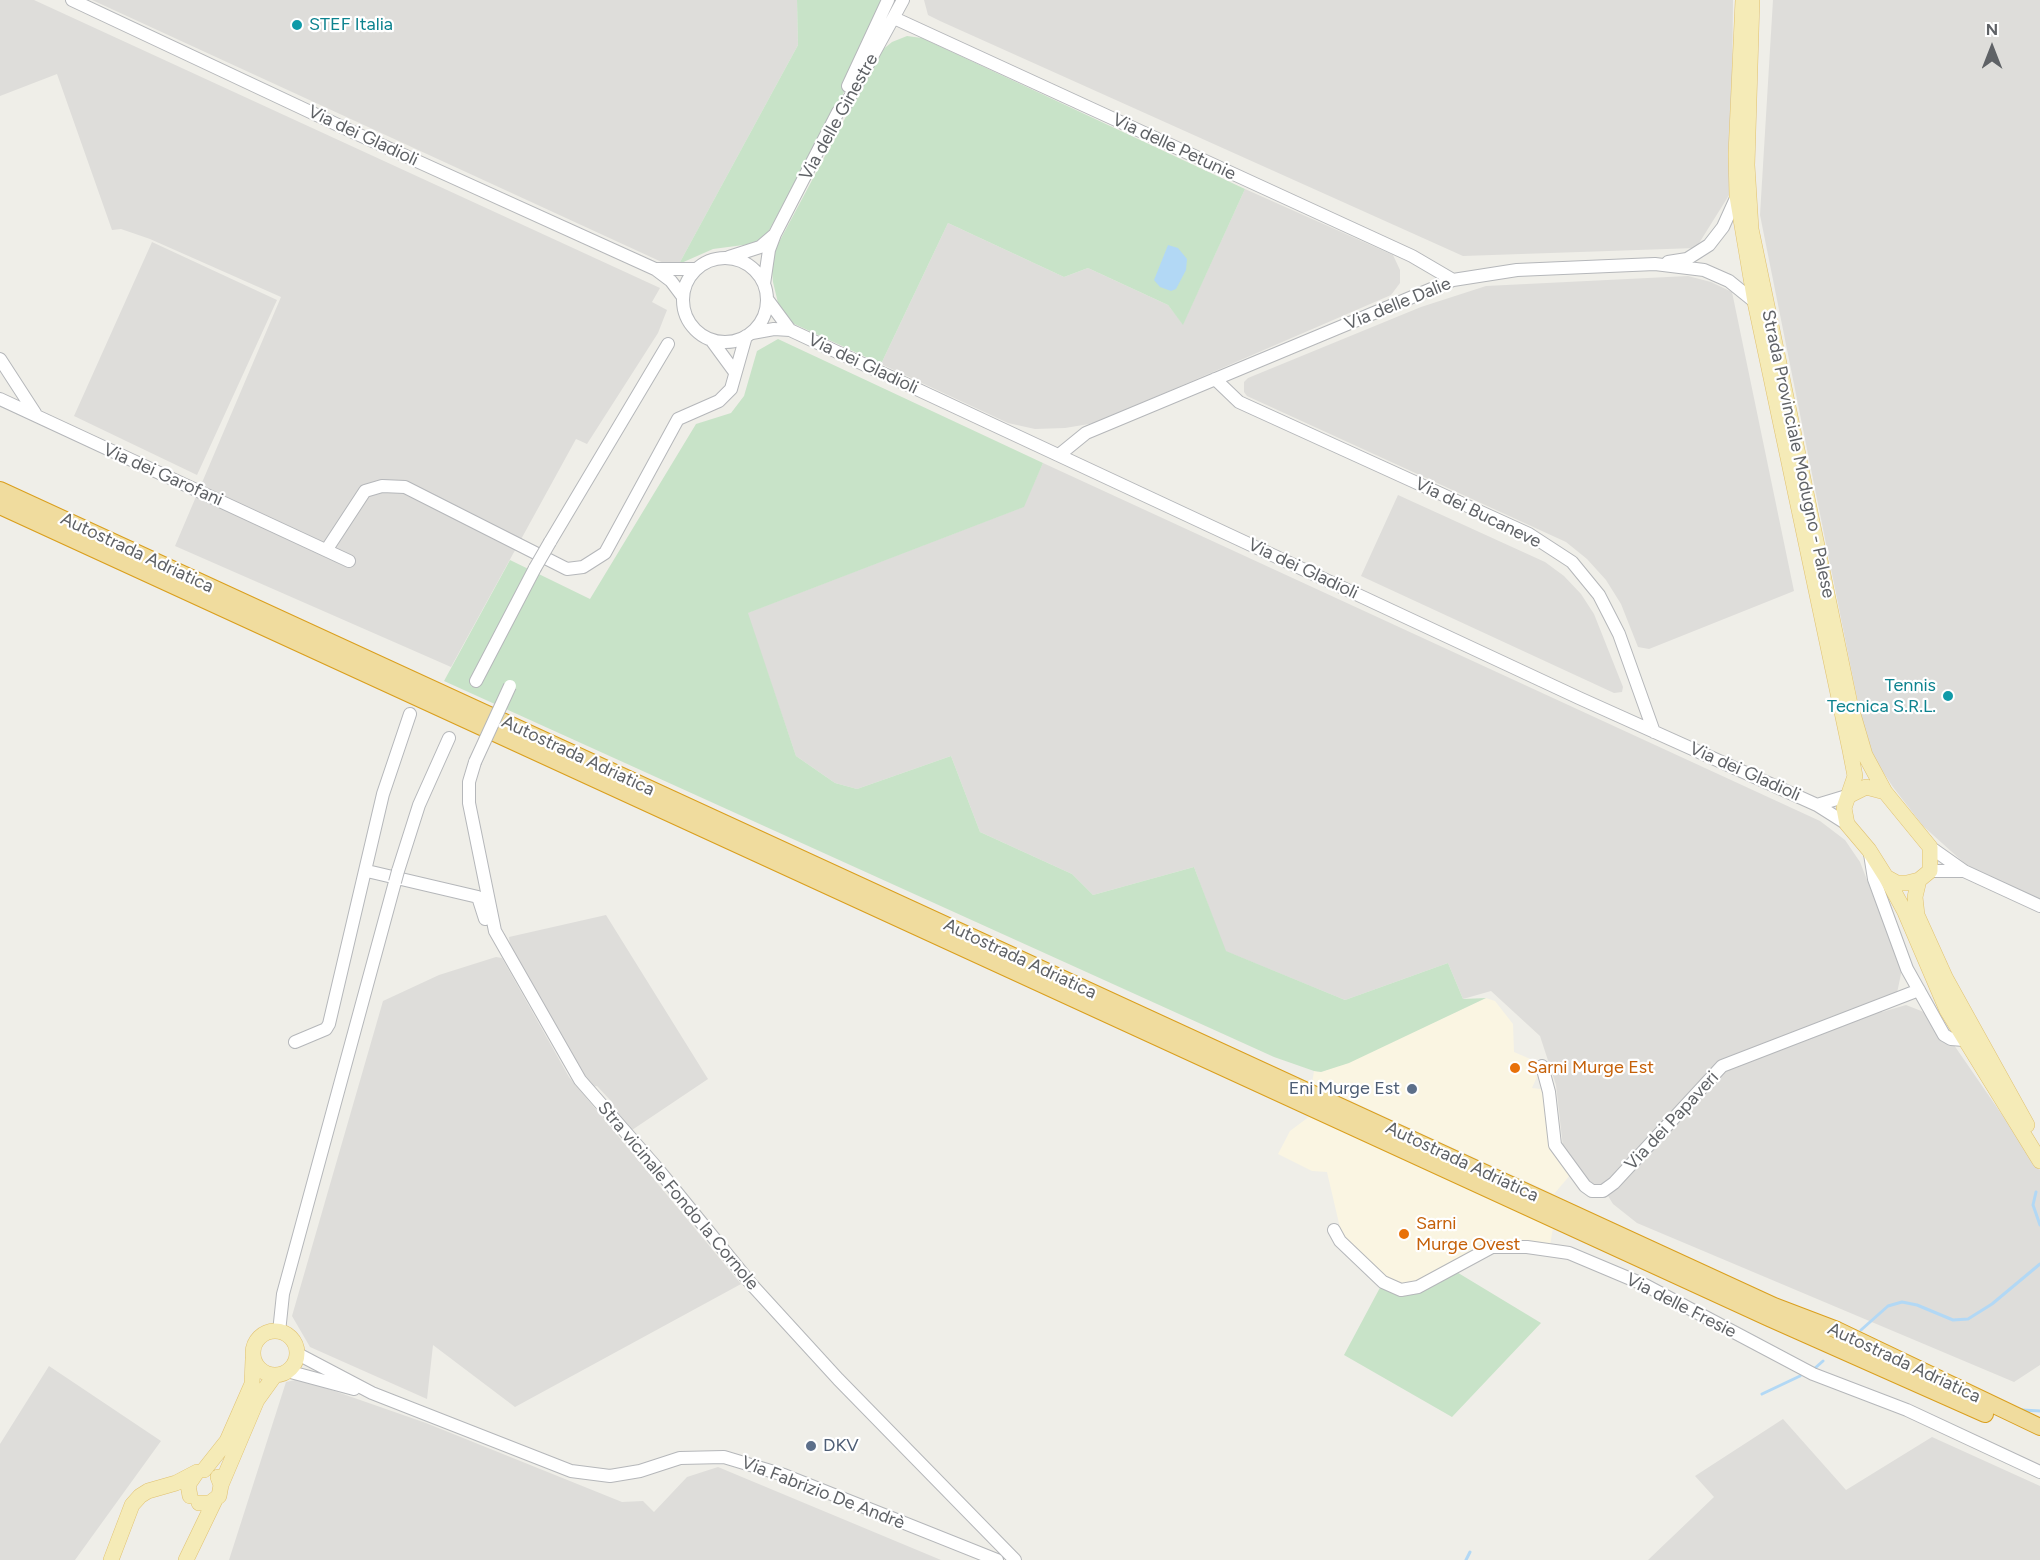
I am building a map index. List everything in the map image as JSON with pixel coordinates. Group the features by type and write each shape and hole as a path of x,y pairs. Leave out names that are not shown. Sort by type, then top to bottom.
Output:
{"highway":[{"name":"Autostrada Adriatica","path":"0,490 1774,1306 1837,1330 1993,1406 2012,1413 2038,1435"},
{"name":"Autostrada Adriatica","path":"0,506 1769,1318 2038,1435"},
{"path":"2012,1413 2040,1420"}],"main road":[{"name":"Strada Provinciale Modugno - Palese","path":"1743,0 1736,154 1737,196 1755,302 1855,776 1844,808 1846,824"},
{"name":"Strada Provinciale Modugno - Palese","path":"1752,0 1747,165 1751,229 1850,704 1865,755 1885,792 1930,847"},
{"path":"1850,795 1866,787 1885,792"},
{"path":"1846,824 1869,850 1886,877 1905,912 1947,1010 2040,1161"},
{"path":"1930,847 1924,875 1915,897 1917,915 1946,979 2040,1145"},
{"path":"1886,877 1897,884 1924,875"},
{"path":"186,1560 215,1500 257,1400 281,1373 294,1363 296,1353 292,1340 279,1332 272,1332 259,1338 254,1344 252,1384 231,1432 188,1485 195,1499 193,1542"},
{"path":"253,1359 262,1371 281,1373"},
{"path":"111,1560 132,1505 140,1496 176,1483 200,1471 216,1475 221,1485"},
{"path":"158,1489 195,1499 215,1500"}],"street":[{"name":"Via dei Gladioli","path":"72,0 355,133 655,269 671,281 683,297 686,317 693,328 712,341 726,343 774,329 790,330 1654,732 1817,805 1846,824"},
{"path":"838,112 888,0"},
{"name":"Via delle Ginestre","path":"764,284 769,250 775,234 838,112 845,106 903,0"},
{"name":"Via delle Petunie","path":"894,18 1412,256 1453,280"},
{"path":"1655,264 1687,259 1709,245 1723,227 1737,196"},
{"name":"Via delle Ginestre","path":"727,258 760,247 775,234"},
{"name":"Via dei Gladioli","path":"655,269 696,269 705,263 727,258"},
{"path":"727,258 751,267 764,284"},
{"name":"Via delle Dalie","path":"1059,455 1086,433 1453,280 1517,270 1655,264 1704,270 1729,281 1755,302"},
{"path":"683,297 687,281 696,269"},
{"name":"Via dei Gladioli","path":"764,284 767,299 790,330"},
{"path":"327,549 365,491 382,486 405,487 567,569 583,567 605,553 678,419 719,401 731,389 734,371 749,335 760,324 766,311 767,299"},
{"path":"712,341 734,371"},
{"path":"476,681 535,568 668,344"},
{"path":"0,359 36,414"},
{"name":"Via dei Bucaneve","path":"1215,379 1239,402 1529,534 1572,562 1599,595 1619,634 1654,732"},
{"name":"Via dei Garofani","path":"0,399 349,561"},
{"name":"Stra vicinale Fondo la Cornole","path":"510,686 475,762 469,782 468,803 495,932 580,1080 664,1176 737,1269 837,1379 1015,1560"},
{"path":"295,1042 326,1029 329,1024 367,871 383,794 410,714"},
{"path":"279,1332 283,1294 397,877 419,805 449,738"},
{"path":"1817,805 1850,795"},
{"path":"1930,847 1964,871 2040,906"},
{"path":"1869,850 1874,879 1907,969 1944,1035 1951,1039 1964,1040"},
{"path":"367,871 478,897 490,932 495,932"},
{"path":"1924,875 1964,871"},
{"name":"Via dei Papaveri","path":"1542,1066 1549,1092 1555,1145 1585,1186 1592,1191 1603,1191 1614,1183 1722,1066 1919,990"},
{"name":"Via delle Fresie","path":"1334,1230 1340,1241 1383,1282 1401,1290 1418,1287 1492,1247 1527,1247 1569,1253 1645,1285 1813,1374 1907,1410 2040,1472"},
{"path":"296,1353 372,1393"},
{"path":"281,1373 372,1393"},
{"name":"Via Fabrizio De Andrè","path":"372,1393 571,1471 610,1476 640,1471 680,1458 724,1457 758,1465 997,1560"}],"shaded area":[{"path":"0,0 34,0 660,288 652,302 667,310 658,333 587,444 576,439 451,667 175,546 281,297 150,239 121,229 112,230 57,74 0,96"},
{"path":"92,0 797,0 798,45 679,264 666,264"},
{"path":"924,0 1733,0 1731,192 1696,248 1463,256 940,21 928,15"},
{"path":"1773,0 2040,0 2040,900 1972,870 1923,826 1867,748 1760,215"},
{"path":"1245,189 1393,255 1400,270 1400,283 1391,295 1095,423 1065,428 1035,429 1008,423 881,364 948,223 1064,277 1088,268 1168,305 1183,324"},
{"path":"152,242 277,300 197,475 74,416"},
{"path":"1688,276 1711,282 1732,292 1794,591 1649,649 1638,647 1621,604 1606,580 1587,559 1566,542 1247,396 1244,392 1244,382 1248,378 1421,307 1486,286"},
{"path":"1043,463 1820,821 1845,840 1860,862 1902,969 1897,993 1879,1002 1882,1012 1906,1005 1934,1016 2040,1170 2040,1365 2014,1382 1637,1223 1613,1204 1602,1186 1595,1186 1584,1175 1563,1147 1556,1085 1540,1036 1491,991 1463,999 1448,963 1345,1000 1225,951 1194,867 1093,895 1072,874 980,832 951,756 857,789 835,783 796,756 747,613 1023,507"},
{"path":"1398,495 1545,562 1564,576 1581,594 1594,614 1623,687 1622,692 1614,693 1361,576"},
{"path":"606,915 708,1079 632,1130 612,1108 612,1102 597,1086 593,1087 584,1077 510,945 509,937"},
{"path":"496,957 502,958 569,1077 741,1284 515,1407 433,1345 427,1399 310,1347 292,1316 383,1001 439,975"},
{"path":"1486,998 1495,1001 1513,1024 1514,1052 1535,1061 1532,1066 1540,1070 1532,1088 1541,1089 1571,1174 1554,1194 1312,1083 1314,1071 1321,1072 1349,1062"},
{"path":"1310,1116 1553,1228 1550,1245 1502,1241 1492,1243 1410,1286 1391,1280 1347,1242 1341,1232 1327,1172 1312,1171 1278,1154 1290,1131"},
{"path":"49,1366 161,1441 75,1560 0,1560 0,1444"},
{"path":"300,1379 426,1423 622,1502 643,1501 654,1512 687,1477 718,1467 941,1560 229,1560 286,1382"},
{"path":"1783,1419 1846,1490 1932,1437 2040,1486 2040,1560 1648,1560 1714,1497 1695,1476"}],"green space":[{"path":"797,0 894,0 766,236 751,244 713,249 679,264 798,45"},
{"path":"907,36 922,38 1245,189 1183,325 1168,305 1088,268 1064,277 948,223 881,364 790,322 778,303 771,260 881,51 892,42"},
{"path":"778,339 1043,463 1024,507 748,613 796,756 835,783 857,789 951,756 980,832 1072,874 1093,895 1194,867 1226,951 1345,1000 1448,963 1463,999 1486,998 1349,1063 1321,1072 1314,1071 1274,1057 444,681 510,560 590,599 696,424 731,413 744,396 757,351"},
{"path":"1450,1268 1541,1323 1452,1417 1344,1355 1383,1282 1401,1290"}],"water":[{"path":"1168,245 1178,248 1187,259 1186,270 1176,289 1171,291 1160,287 1154,280"}],"waterway":[{"path":"2036,1192 2033,1205 2040,1225"},
{"path":"1861,1330 1888,1306 1902,1302 1917,1305 1953,1320 1968,1319 1992,1304 2040,1264"},
{"path":"1814,1369 1823,1361"},
{"path":"1762,1394 1800,1376"},
{"path":"2022,1410 2040,1411"},
{"path":"1466,1560 1470,1552"}],"place":[{"name":"STEF Italia","path":"297,25"},
{"name":"Tennis Tecnica S.R.L.","path":"1948,696"},
{"name":"Sarni Murge Est","path":"1515,1068"},
{"name":"Eni Murge Est","path":"1412,1089"},
{"name":"Sarni Murge Ovest","path":"1404,1234"},
{"name":"DKV","path":"811,1446"}]}
